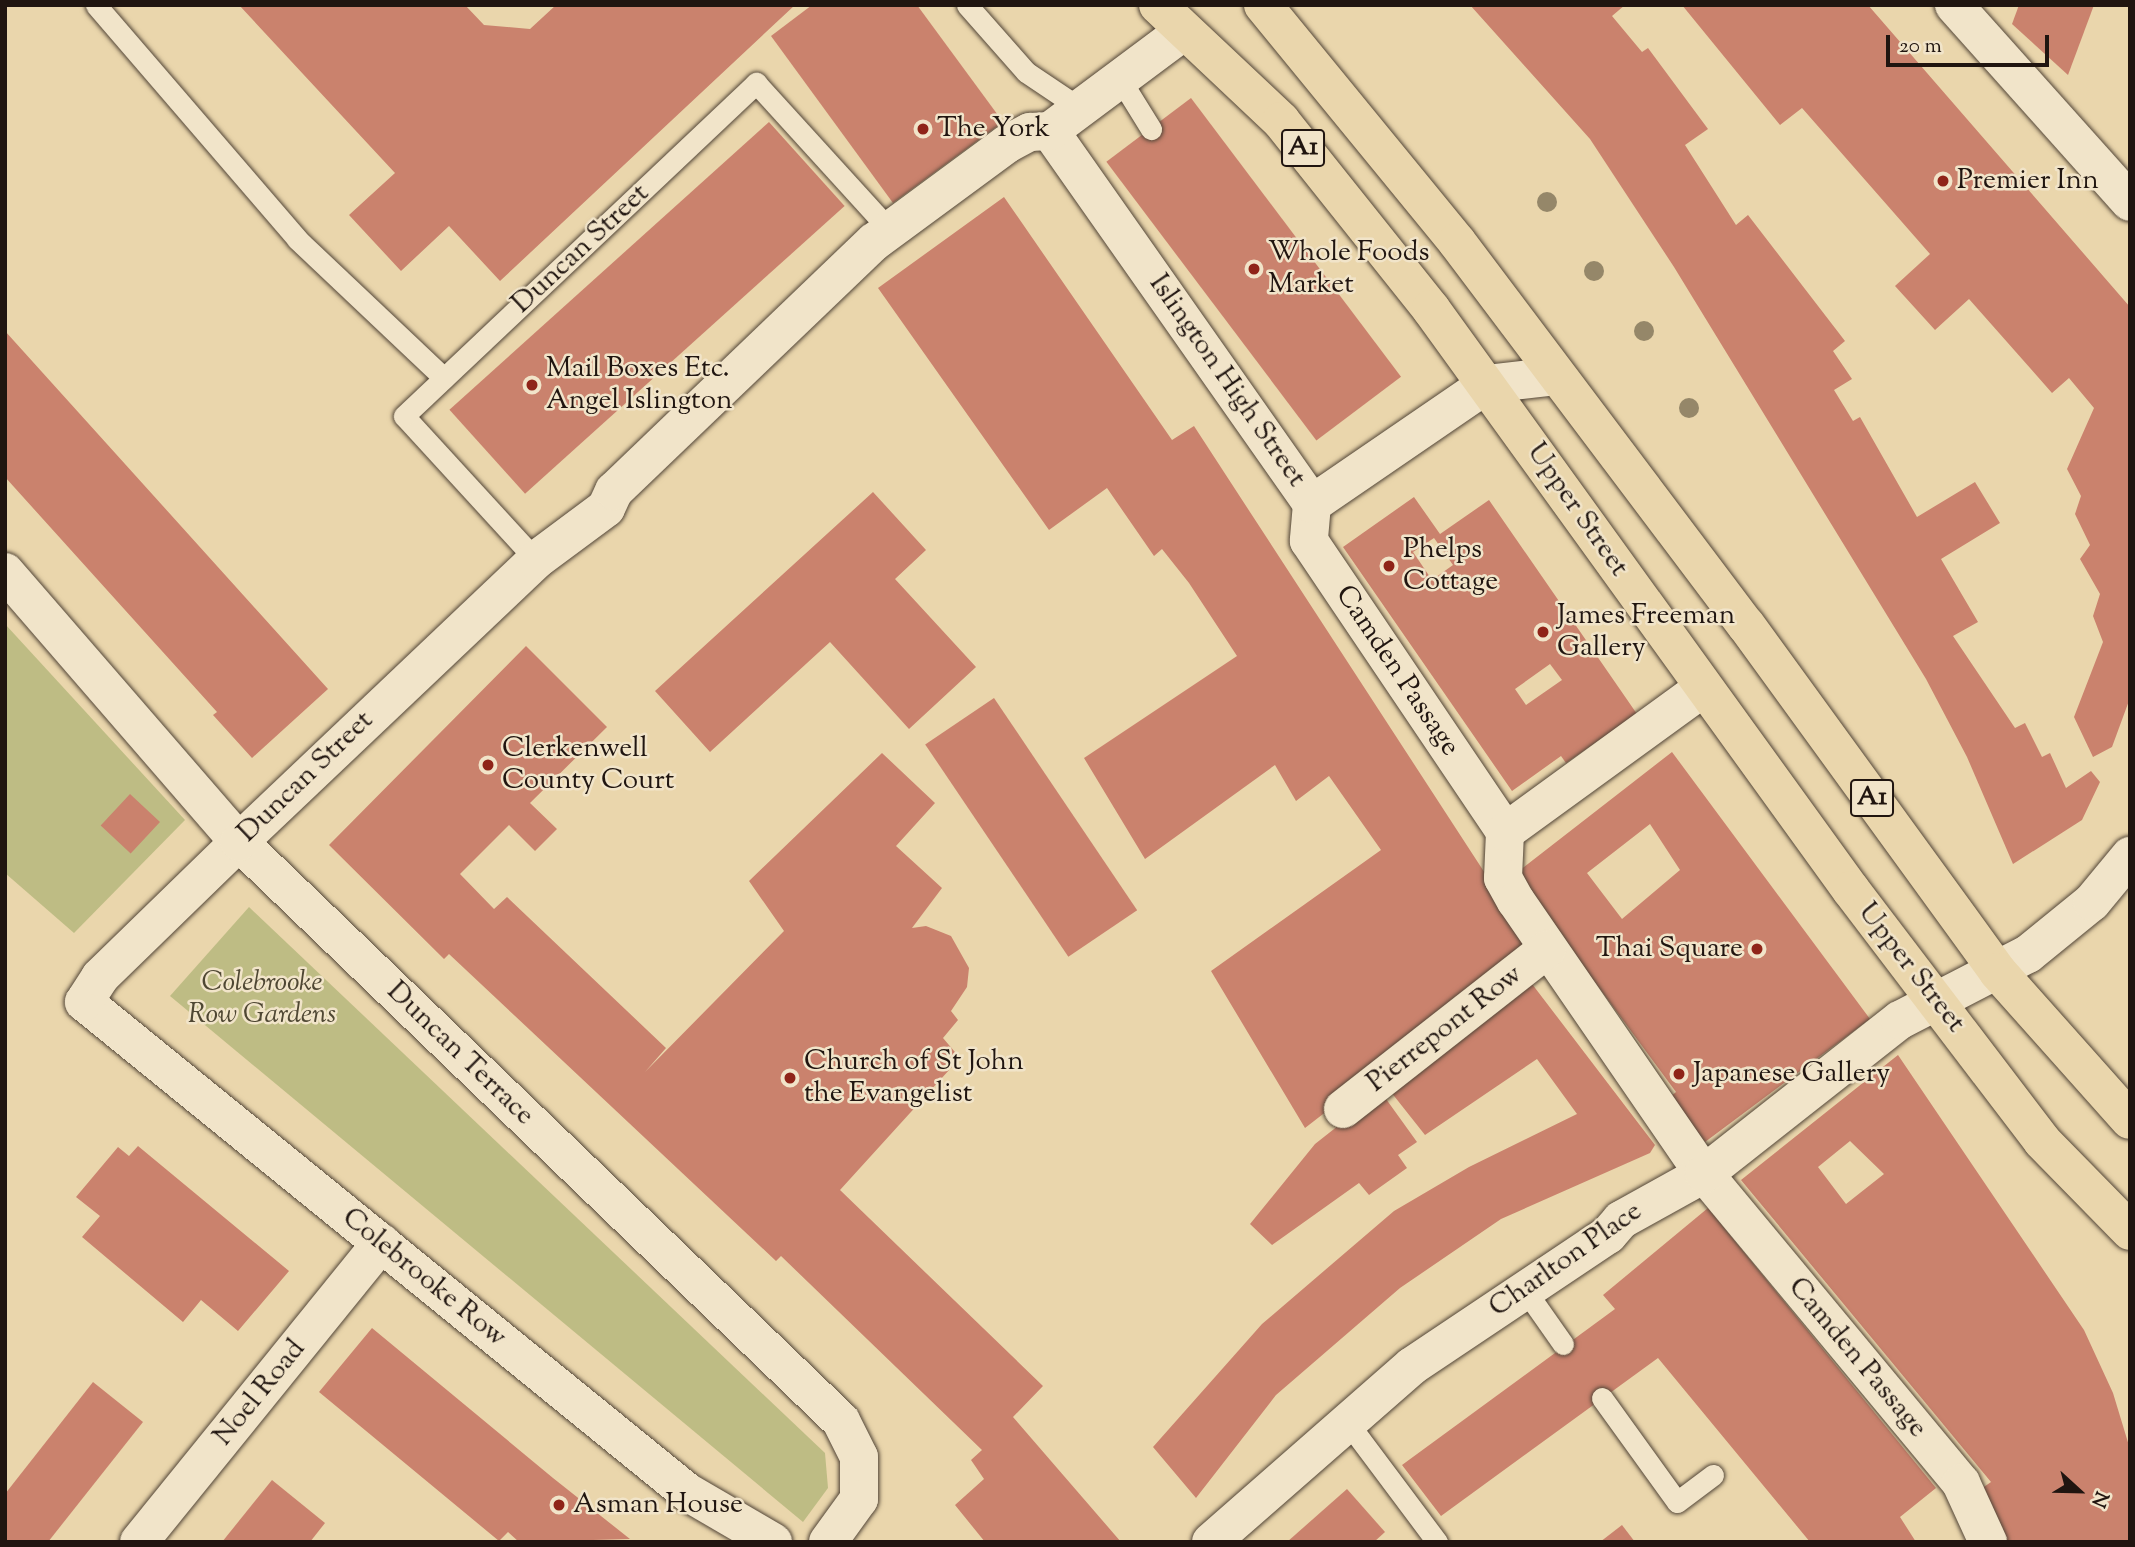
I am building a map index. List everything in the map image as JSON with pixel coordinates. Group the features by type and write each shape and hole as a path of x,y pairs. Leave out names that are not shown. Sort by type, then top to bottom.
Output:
{"highway":[{"name":"A1","path":"1264,5 1457,242 1998,972 2130,1120"},
{"name":"Upper Street","path":"1170,19 1282,121 1488,384 1702,689 2042,1141 2130,1231"}],"street":[{"path":"1954,5 2130,202"},
{"name":"Duncan Street","path":"84,1002 100,977 239,842 536,560 607,508 614,491 888,229 1007,144 1030,132 1051,131 1081,109 1120,79 1170,19"},
{"name":"Islington High Street","path":"1051,131 1312,504 1488,384 1557,376"},
{"name":"Camden Passage","path":"1312,504 1309,541 1505,832 1503,878 1547,949 1704,1173 1961,1483 1988,1542"},
{"name":"Duncan Terrace","path":"5,572 239,842 841,1421 859,1457 859,1499 828,1542"},
{"path":"1505,832 1702,689"},
{"name":"Charlton Place","path":"1211,1542 1412,1366 1568,1263 1621,1220 1704,1174 1900,1020 1936,1000 1998,972 2028,954 2092,902 2130,856"},
{"name":"Pierrepont Row","path":"1343,1109 1547,949"},
{"name":"Colebrooke Row","path":"84,1002 687,1492 723,1530 773,1542"},
{"name":"Noel Road","path":"139,1542 381,1244"}],"lane":[{"path":"96,5 297,239 444,379"},
{"path":"967,5 1026,72 1081,109"},
{"path":"1120,79 1151,129"},
{"name":"Duncan Street","path":"536,560 404,416 756,83 888,229"},
{"path":"1525,1290 1563,1344"},
{"path":"1602,1398 1678,1503 1713,1475"},
{"path":"1348,1423 1437,1542"}],"green space":[{"path":"5,624 185,820 74,933 5,873"},
{"name":"Colebrooke Row Gardens","path":"249,907 825,1453 828,1488 803,1522 170,996"}],"building":[{"path":"239,5 465,5 484,25 530,29 556,5 795,5 500,281 449,226 401,271 349,215 395,173"},
{"path":"812,5 917,5 1003,122 893,203 771,36"},
{"path":"1470,5 1625,5 1612,16 1642,52 1648,48 1708,129 1685,145 1736,225 1748,215 1845,341 1833,351 1852,379 1834,390 1853,421 1860,417 1917,517 1975,482 2000,523 1941,559 1978,622 1953,636 2015,728 2025,723 2042,757 2050,753 2066,788 2091,771 2100,782 2082,820 2013,864 1967,757 1926,679 1674,267 1590,139"},
{"path":"1682,5 1868,5 2130,307 2130,698 2112,747 2093,757 2074,717 2103,642 2093,616 2100,594 2080,559 2090,545 2075,514 2081,496 2067,469 2094,408 2069,378 2052,393 1969,299 1935,330 1895,286 1930,254 1802,108 1780,125"},
{"path":"2019,5 2094,5 2068,75 2012,24"},
{"name":"Whole Foods Market","path":"1191,98 1401,377 1316,441 1106,162"},
{"path":"769,122 845,206 525,494 449,410"},
{"path":"1004,197 1172,440 1194,426 1535,950 1305,1128 1211,971 1381,850 1329,776 1296,801 1275,765 1145,859 1084,758 1237,656 1189,583 1162,549 1154,556 1107,488 1049,530 878,288"},
{"path":"5,331 328,689 252,758 213,715 217,712 5,477"},
{"path":"873,492 926,550 895,579 976,667 909,729 830,642 710,752 655,691"},
{"path":"1414,497 1440,534 1489,500 1637,714 1566,763 1561,756 1512,791 1343,547","holes":["1434,538 1453,565 1432,580 1413,552","1550,664 1562,680 1526,705 1515,689"]},
{"path":"526,646 607,727 530,803 557,829 535,851 509,825 460,874 494,909 507,897 666,1048 645,1072 784,931 749,881 882,753 935,803 896,846 942,888 912,928 926,926 951,936 969,968 967,987 951,1011 958,1020 943,1038 960,1058 840,1190 1043,1386 1013,1417 1121,1542 985,1542 955,1505 984,1479 971,1460 982,1450 781,1256 776,1261 449,954 444,959 329,845"},
{"path":"994,698 1137,910 1068,957 925,744"},
{"path":"1672,752 1870,1019 1705,1142 1670,1097 1676,1092 1515,874","holes":["1650,824 1680,870 1622,919 1587,873"]},
{"path":"130,794 160,822 131,853 101,825"},
{"path":"1529,980 1655,1145 1650,1153 1501,1219 1400,1288 1276,1395 1196,1498 1153,1447 1262,1324 1394,1211 1469,1167 1577,1114 1537,1059 1425,1135 1387,1087"},
{"path":"1898,1055 2084,1330 2113,1393 2130,1449 2130,1542 2005,1542 1978,1491 1991,1482 1741,1180","holes":["1850,1141 1884,1174 1846,1204 1818,1167"]},
{"path":"1381,1092 1417,1142 1398,1155 1407,1168 1369,1195 1359,1183 1272,1245 1250,1224 1315,1144"},
{"path":"138,1146 289,1271 238,1331 201,1300 183,1322 82,1237 100,1216 76,1197 118,1147 129,1156"},
{"path":"1708,1208 1936,1488 1900,1517 1916,1542 1810,1542 1658,1358 1441,1516 1402,1465 1615,1309 1603,1295"},
{"path":"372,1328 630,1539 519,1542 508,1532 499,1541 319,1392"},
{"path":"93,1382 143,1422 48,1542 5,1542 5,1494"},
{"path":"272,1480 325,1523 310,1542 222,1542"},
{"path":"1347,1489 1385,1532 1374,1542 1287,1542"},
{"path":"1622,1525 1635,1542 1600,1542"}],"place":[{"name":"The York","path":"923,129"},
{"name":"Premier Inn","path":"1943,181"},
{"name":"Whole Foods Market","path":"1254,269"},
{"name":"Mail Boxes Etc. Angel Islington","path":"532,385"},
{"name":"Phelps Cottage","path":"1389,566"},
{"name":"James Freeman Gallery","path":"1543,632"},
{"name":"Clerkenwell County Court","path":"488,765"},
{"name":"Thai Square","path":"1757,949"},
{"name":"Japanese Gallery","path":"1679,1074"},
{"name":"Church of St John the Evangelist","path":"790,1078"},
{"name":"Asman House","path":"559,1505"}]}
